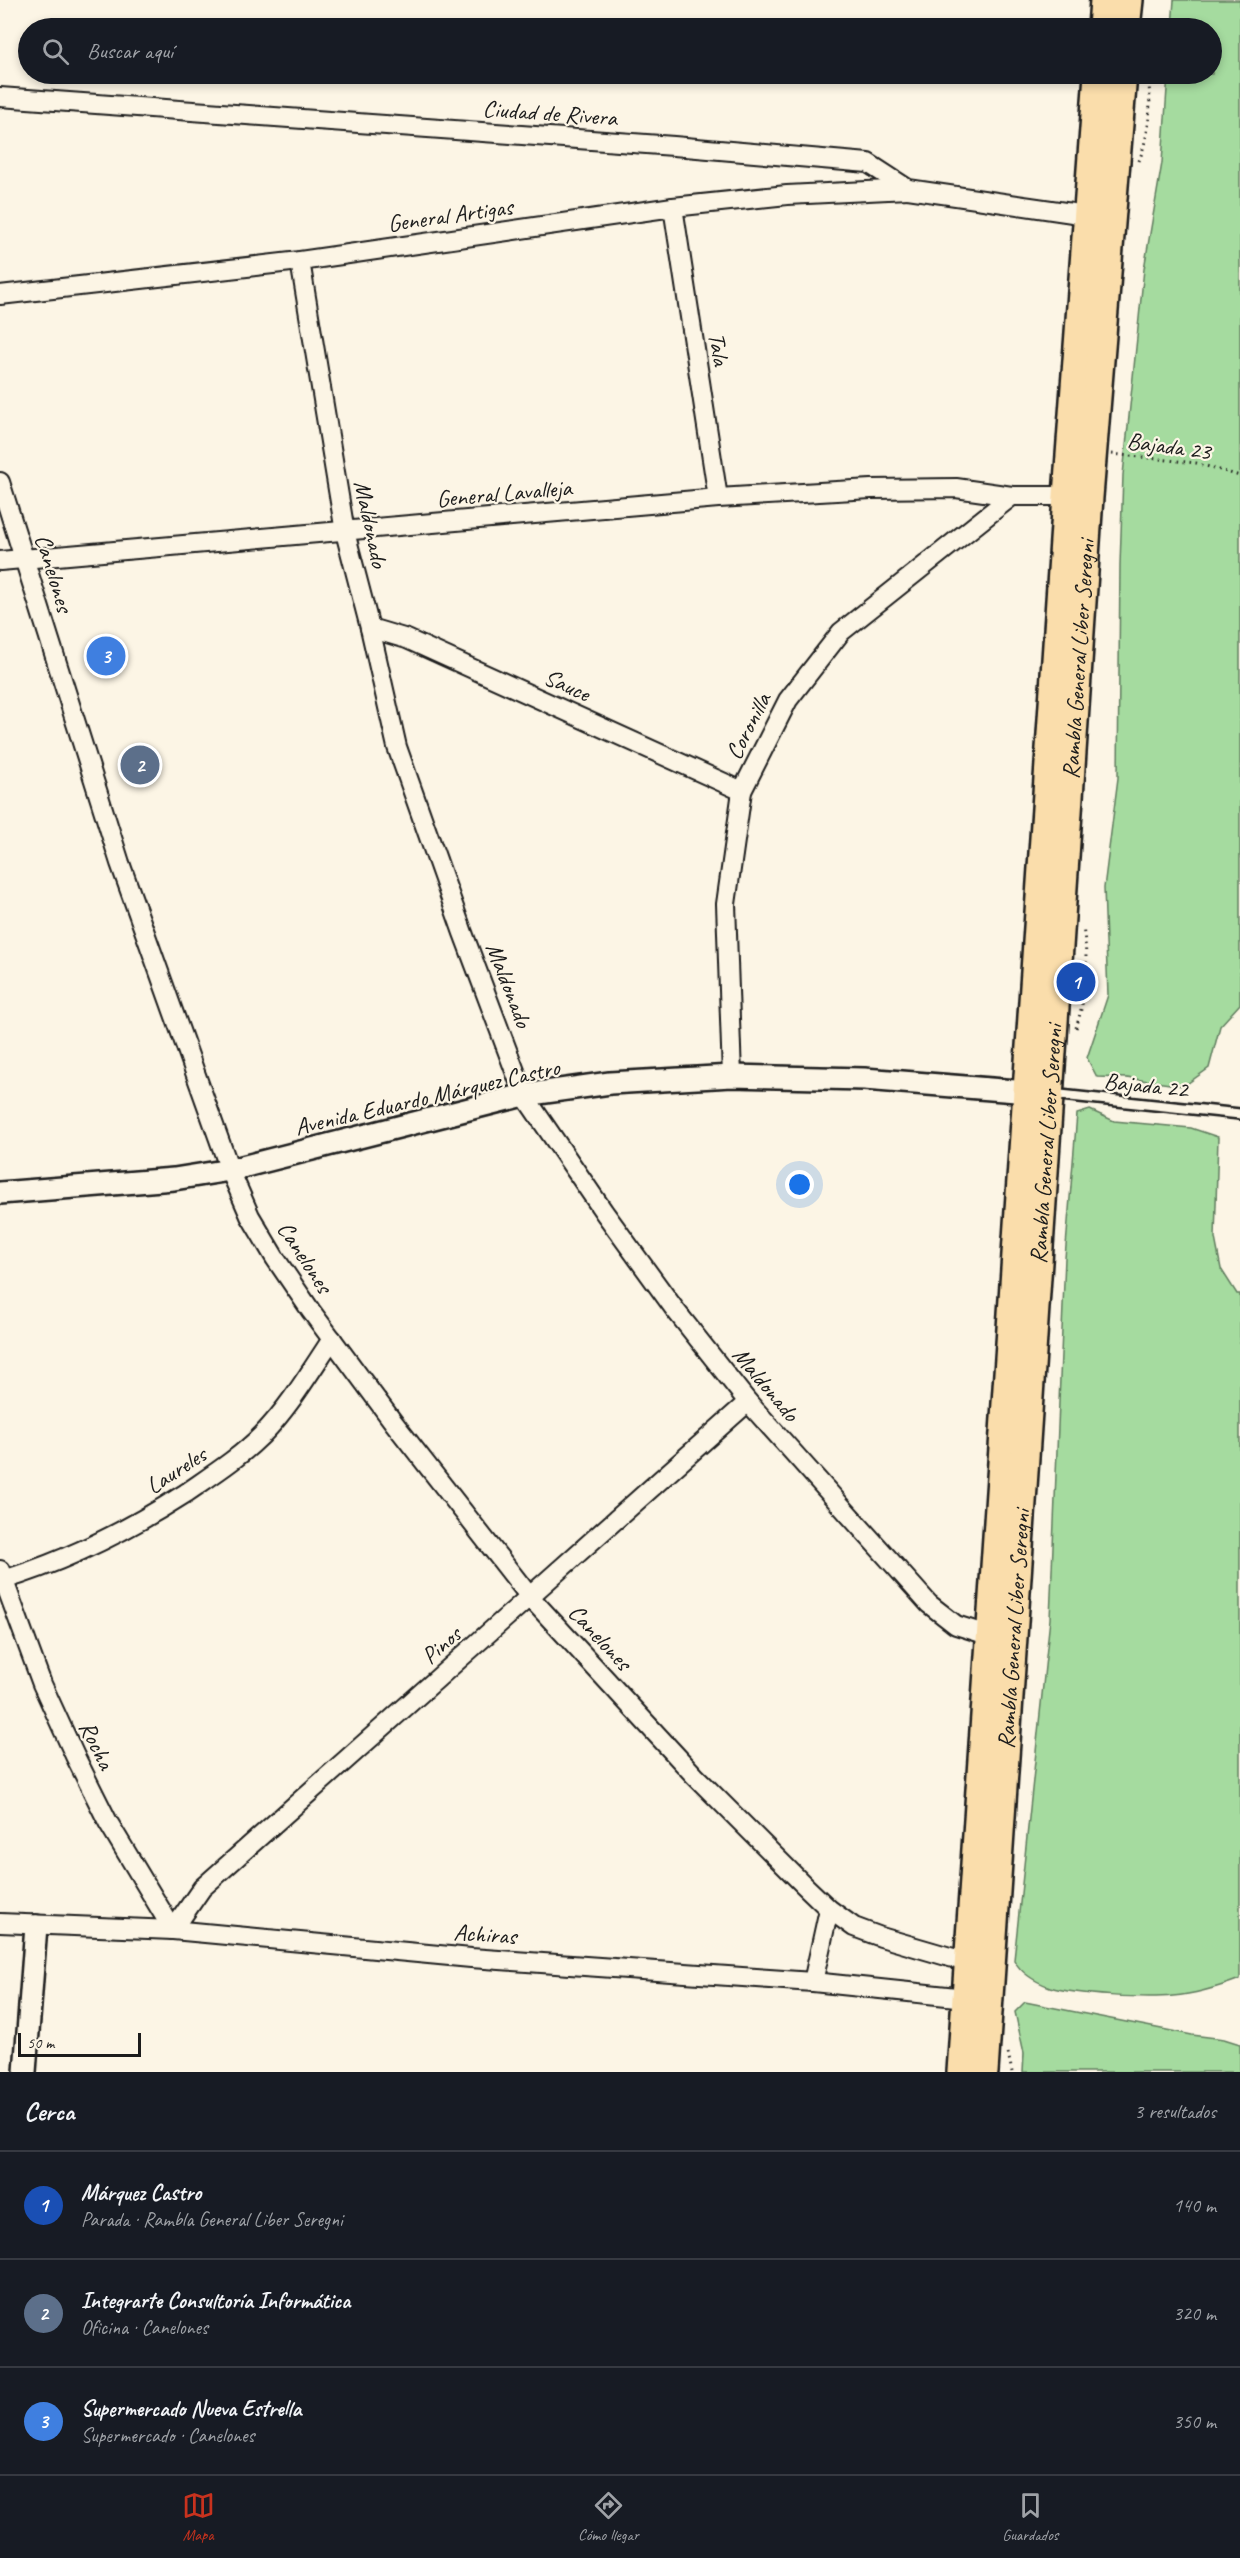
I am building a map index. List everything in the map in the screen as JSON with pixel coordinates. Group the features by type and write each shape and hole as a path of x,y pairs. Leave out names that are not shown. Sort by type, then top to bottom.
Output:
{"main road":[{"name":"Rambla General Liber Seregni","path":"984,2072 1067,496 1097,84"},
{"name":"Rambla General Liber Seregni","path":"961,2072 991,1636 1122,84"}],"street":[{"name":"Ciudad de Rivera","path":"0,97 835,159 867,163 908,189 1086,215"},
{"name":"General Artigas","path":"0,295 300,261 673,207 787,195 908,189"},
{"name":"Tala","path":"673,207 718,498"},
{"name":"Maldonado","path":"300,261 345,532 397,747 524,1095 617,1230 748,1402 929,1604 956,1625 991,1636"},
{"name":"Canelones","path":"0,482 120,863 230,1170 250,1216 275,1258 394,1423 530,1597 694,1776 829,1909 854,1927 880,1937 967,1962"},
{"name":"General Lavalleja","path":"0,561 718,498 871,489 956,488 1012,496 1067,496"},
{"name":"Coronilla","path":"732,1076 726,904 742,791 788,700 841,632 1012,496"},
{"name":"Sauce","path":"370,628 407,639 742,791"},
{"name":"Avenida Eduardo Márquez Castro","path":"0,1193 174,1179 230,1170 524,1095 610,1083 732,1076 864,1079 1037,1093"},
{"name":"Laureles","path":"1,1577 79,1553 110,1538 141,1522 224,1468 261,1435 294,1398 332,1339"},
{"name":"Pinos","path":"173,1930 202,1887 748,1402"},
{"name":"Rocha","path":"1,1577 42,1684 75,1756 108,1822 173,1930"},
{"path":"813,1982 829,1909"},
{"name":"Achiras","path":"0,1923 173,1930 471,1958 813,1982 966,1998"},
{"path":"25,2072 36,1926"}],"lane":[{"name":"Bajada 22","path":"1037,1093 1240,1114"}],"path":[{"name":"Bajada 23","path":"1092,453 1196,463 1240,476"}],"green space":[{"path":"1174,0 1240,0 1240,1004 1220,1026 1209,1068 1184,1086 1127,1078 1097,1077 1087,1058 1108,995 1104,888 1118,778 1123,475 1144,269 1162,163 1167,84 1222,84 1222,18 1173,18"},
{"path":"1090,1110 1114,1121 1191,1128 1218,1137 1215,1238 1221,1269 1237,1294 1240,1294 1240,1979 1207,1990 1173,1996 1111,1996 1062,1990 1034,1980 1014,1960 1050,1619 1065,1258 1077,1114"},
{"path":"1025,2002 1192,2035 1224,2039 1240,2044 1240,2072 1023,2072 1024,2053 1015,2012"}],"place":[{"name":"Supermercado Nueva Estrella","path":"106,656"},
{"name":"Integrarte Consultoría Informática","path":"140,765"},
{"name":"Márquez Castro","path":"1076,982"}]}
